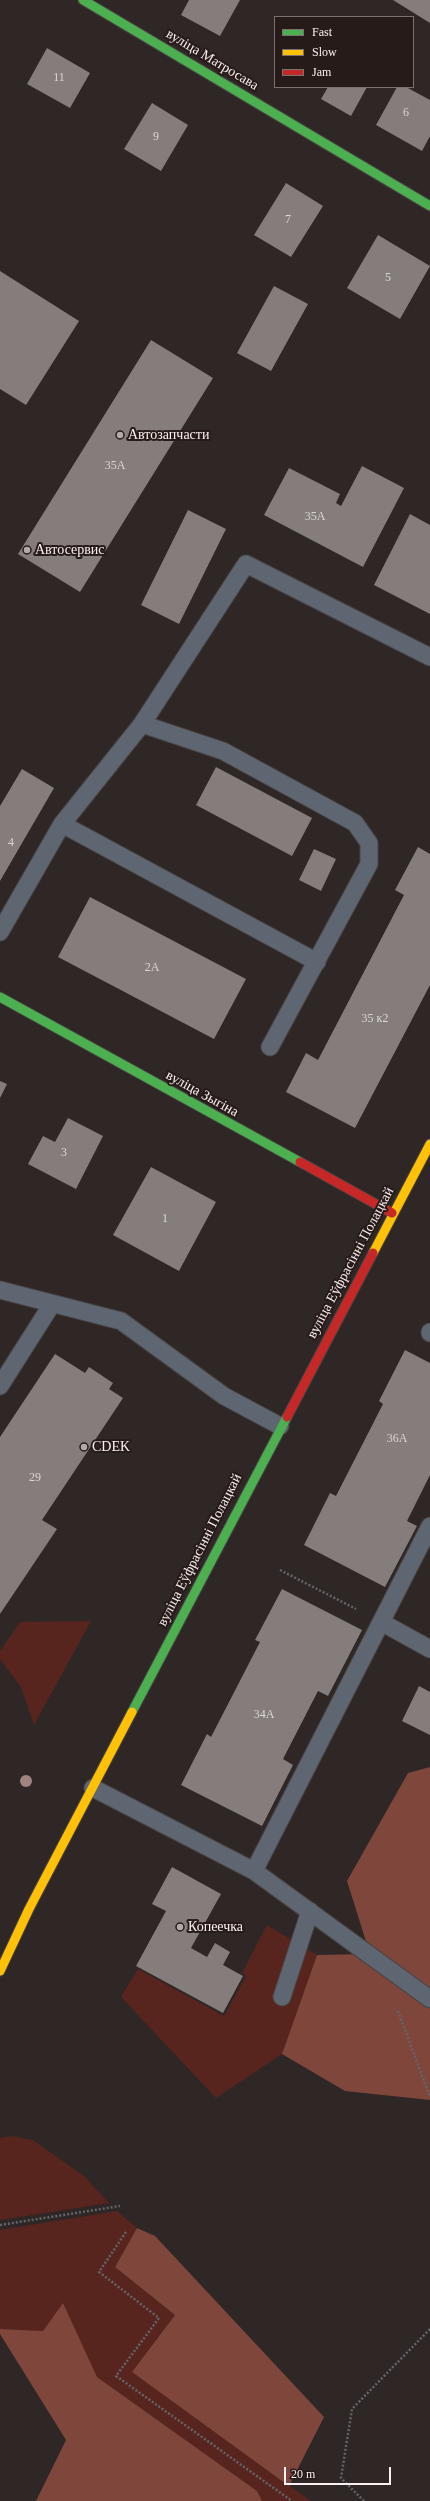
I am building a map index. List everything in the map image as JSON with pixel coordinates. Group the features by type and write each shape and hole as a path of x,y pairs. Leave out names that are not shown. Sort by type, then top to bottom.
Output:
{"main road":[{"name":"вуліца Матросава","path":"83,0 430,206"},
{"name":"вуліца Зыгіна","path":"0,997 392,1213"},
{"name":"вуліца Еўфрасінні Полацкай","path":"0,1971 29,1909 280,1426 430,1144"}],"lane":[{"path":"0,932 62,824 142,724 246,564 430,657"},
{"path":"142,724 223,751 355,823 369,843 369,864 270,1047"},
{"path":"62,824 317,962"},
{"path":"0,1290 120,1321 224,1396 280,1426"},
{"path":"0,1386 52,1304"},
{"path":"254,1871 430,1526"},
{"path":"381,1622 430,1649"},
{"path":"93,1788 254,1871 430,1999"},
{"path":"282,1997 310,1911"}],"path":[{"path":"280,1570 381,1622"},
{"path":"395,2003 430,2098"},
{"path":"0,2225 120,2206"},
{"path":"126,2232 99,2272 159,2318 116,2376 292,2501"},
{"path":"364,2501 341,2478 352,2409 430,2329"}],"shaded area":[{"path":"91,1621 34,1725 21,1687 0,1659 0,1651 20,1622"},
{"path":"430,1767 430,2100 345,2091 282,2054 317,1955 370,1954 347,1881 408,1773"},
{"path":"267,1925 317,1955 282,2054 216,2098 121,1997 138,1969 224,2016 246,1976 242,1973"},
{"path":"12,2136 33,2140 84,2176 109,2203 0,2220 0,2138"},
{"path":"117,2211 137,2228 115,2267 175,2315 132,2372 311,2501 262,2501 257,2491 97,2377 63,2303 43,2331 0,2329 0,2230"},
{"path":"137,2228 155,2236 324,2417 289,2486 132,2372 175,2315 115,2267"},
{"path":"63,2303 97,2377 257,2491 262,2501 36,2501 66,2440 0,2334 0,2329 43,2331"}],"building":[{"path":"189,0 240,0 220,36 181,15"},
{"path":"393,0 430,0 430,23"},
{"path":"47,48 90,73 70,108 27,84"},
{"path":"327,88 366,88 351,116 321,99"},
{"path":"396,88 408,88 430,100 430,136 422,151 376,125"},
{"path":"152,103 188,125 161,171 124,149"},
{"path":"286,183 323,206 291,257 254,235"},
{"path":"378,235 430,266 400,319 347,288"},
{"path":"0,271 79,321 26,405 0,389"},
{"path":"274,286 308,304 271,371 237,353"},
{"path":"151,340 213,378 80,592 18,554"},
{"path":"362,466 404,488 363,567 264,515 289,468 340,494 336,503 341,506"},
{"path":"188,510 226,529 179,624 141,605"},
{"path":"410,514 430,525 430,614 374,585"},
{"path":"216,767 312,818 292,856 196,805"},
{"path":"22,769 54,788 0,881 0,806"},
{"path":"418,847 430,854 430,985 355,1128 286,1092 306,1053 318,1060 404,895 395,890"},
{"path":"314,849 336,859 321,891 299,880"},
{"path":"90,897 246,979 214,1039 58,957"},
{"path":"0,1081 7,1084 0,1098"},
{"path":"68,1118 103,1136 76,1189 28,1164 43,1136 55,1142"},
{"path":"151,1167 216,1202 179,1271 113,1235"},
{"path":"405,1350 430,1363 430,1475 407,1521 417,1526 385,1587 304,1545 330,1493 336,1496 383,1404 379,1401"},
{"path":"55,1354 85,1373 89,1367 113,1383 109,1389 123,1398 42,1520 57,1529 0,1614 0,1437"},
{"path":"282,1589 362,1630 328,1696 318,1691 283,1759 293,1765 262,1826 181,1785 207,1734 211,1737 260,1642 255,1640"},
{"path":"419,1686 430,1692 430,1735 402,1721"},
{"name":"Копеечка","path":"172,1867 221,1894 191,1948 207,1957 215,1943 230,1952 223,1965 243,1976 223,2013 136,1966 166,1911 152,1904"}],"traffic: fast":[{"path":"83,0 430,206"},
{"path":"0,997 300,1162"},
{"path":"132,1712 287,1417"}],"traffic: slow":[{"path":"373,1253 430,1144"},
{"path":"0,1971 29,1909 132,1712"}],"traffic: jam":[{"path":"300,1162 392,1213"},
{"path":"287,1417 373,1253"}],"place":[{"name":"Автозапчасти","path":"120,435"},
{"name":"Автосервис","path":"27,550"},
{"name":"CDEK","path":"84,1447"},
{"name":"Копеечка","path":"180,1927"}]}
